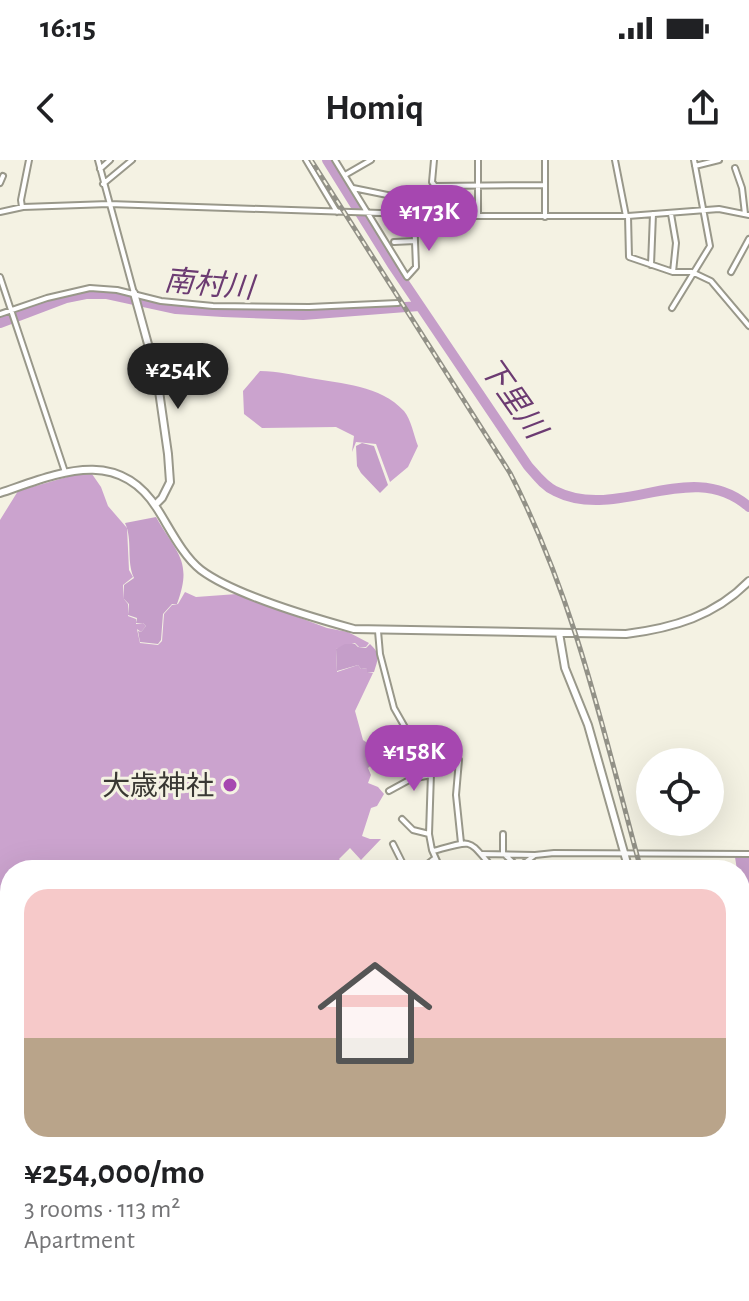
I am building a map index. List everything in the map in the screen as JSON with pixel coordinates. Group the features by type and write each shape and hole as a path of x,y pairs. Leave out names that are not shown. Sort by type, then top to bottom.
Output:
{"street":[{"path":"22,207 29,160"},
{"path":"98,160 157,377 170,482 155,505"},
{"path":"100,169 110,160"},
{"path":"103,184 132,160"},
{"path":"306,160 337,212"},
{"path":"335,160 407,277 416,267 414,215"},
{"path":"345,175 371,160"},
{"path":"434,160 432,182 435,186 545,185"},
{"path":"478,160 478,216"},
{"path":"545,160 545,217"},
{"path":"615,160 627,216 628,255 673,272 692,272 711,281 748,321"},
{"path":"672,308 710,246 695,163 719,160"},
{"path":"0,212 22,207 109,204 453,216 627,216 702,209 747,214 735,168"},
{"path":"0,183 3,176"},
{"path":"353,188 451,208 453,216"},
{"path":"651,265 653,214"},
{"path":"671,214 676,243 673,272"},
{"path":"731,272 749,239"},
{"path":"394,242 415,241"},
{"path":"0,277 65,472"},
{"path":"0,314 67,292 90,288 134,293 161,301 213,306 309,307 398,303"},
{"path":"0,493 65,472 104,470 131,482 155,505 198,568 226,585 354,629 626,634 660,630 705,614 734,596 749,581"},
{"path":"379,629 380,654 394,708 431,773 429,834 435,858 432,860"},
{"path":"559,633 565,668 588,725 626,860"},
{"path":"448,746 454,760"},
{"path":"397,752 414,778"},
{"path":"389,791 459,760 455,784 461,843"},
{"path":"402,819 413,830 429,834"},
{"path":"503,834 503,853 509,860"},
{"path":"433,851 461,843 476,846 487,860"},
{"path":"393,844 401,860"},
{"path":"482,854 749,854"},
{"path":"528,860 535,855"}],"shaded area":[{"path":"260,371 360,387 394,402 406,414 418,446 408,467 390,482 376,444 356,442 352,452 354,436 336,427 262,428 244,414 243,391"},
{"path":"362,443 374,446 388,485 380,493 357,466 356,446"},
{"path":"92,474 108,506 127,528 129,570 133,577 123,585 124,599 128,604 128,616 136,619 136,624 146,626 141,632 137,629 140,643 158,645 162,641 164,614 172,605 178,604 185,592 196,597 237,594 327,628 348,632 369,643 366,647 355,643 336,649 337,672 358,665 361,669 367,668 367,673 373,673 355,711 363,740 379,751 377,760 368,768 371,775 368,783 384,794 377,806 371,808 362,836 381,839 361,860 350,848 340,860 0,860 0,520 18,491 74,475"},
{"path":"156,517 183,567 182,589 177,604 172,604 163,614 158,644 140,642 138,631 141,632 146,626 136,623 137,618 128,615 129,604 124,599 124,585 134,578 125,523"},
{"path":"345,644 366,648 370,644 378,657 374,672 367,673 367,668 361,669 358,665 337,671 336,649"},
{"path":"749,856 749,860 735,860 735,857"}],"waterway":[{"name":"下里川","path":"327,160 393,266 528,466 547,486 579,499 604,500 703,487 727,493 749,507"},
{"name":"南村川","path":"0,323 66,298 86,294 107,294 176,309 303,315 419,306"}],"railway":[{"path":"311,160 510,473 533,521 553,569 586,668 638,860"}],"place":[{"name":"大歳神社","path":"230,785"}]}
